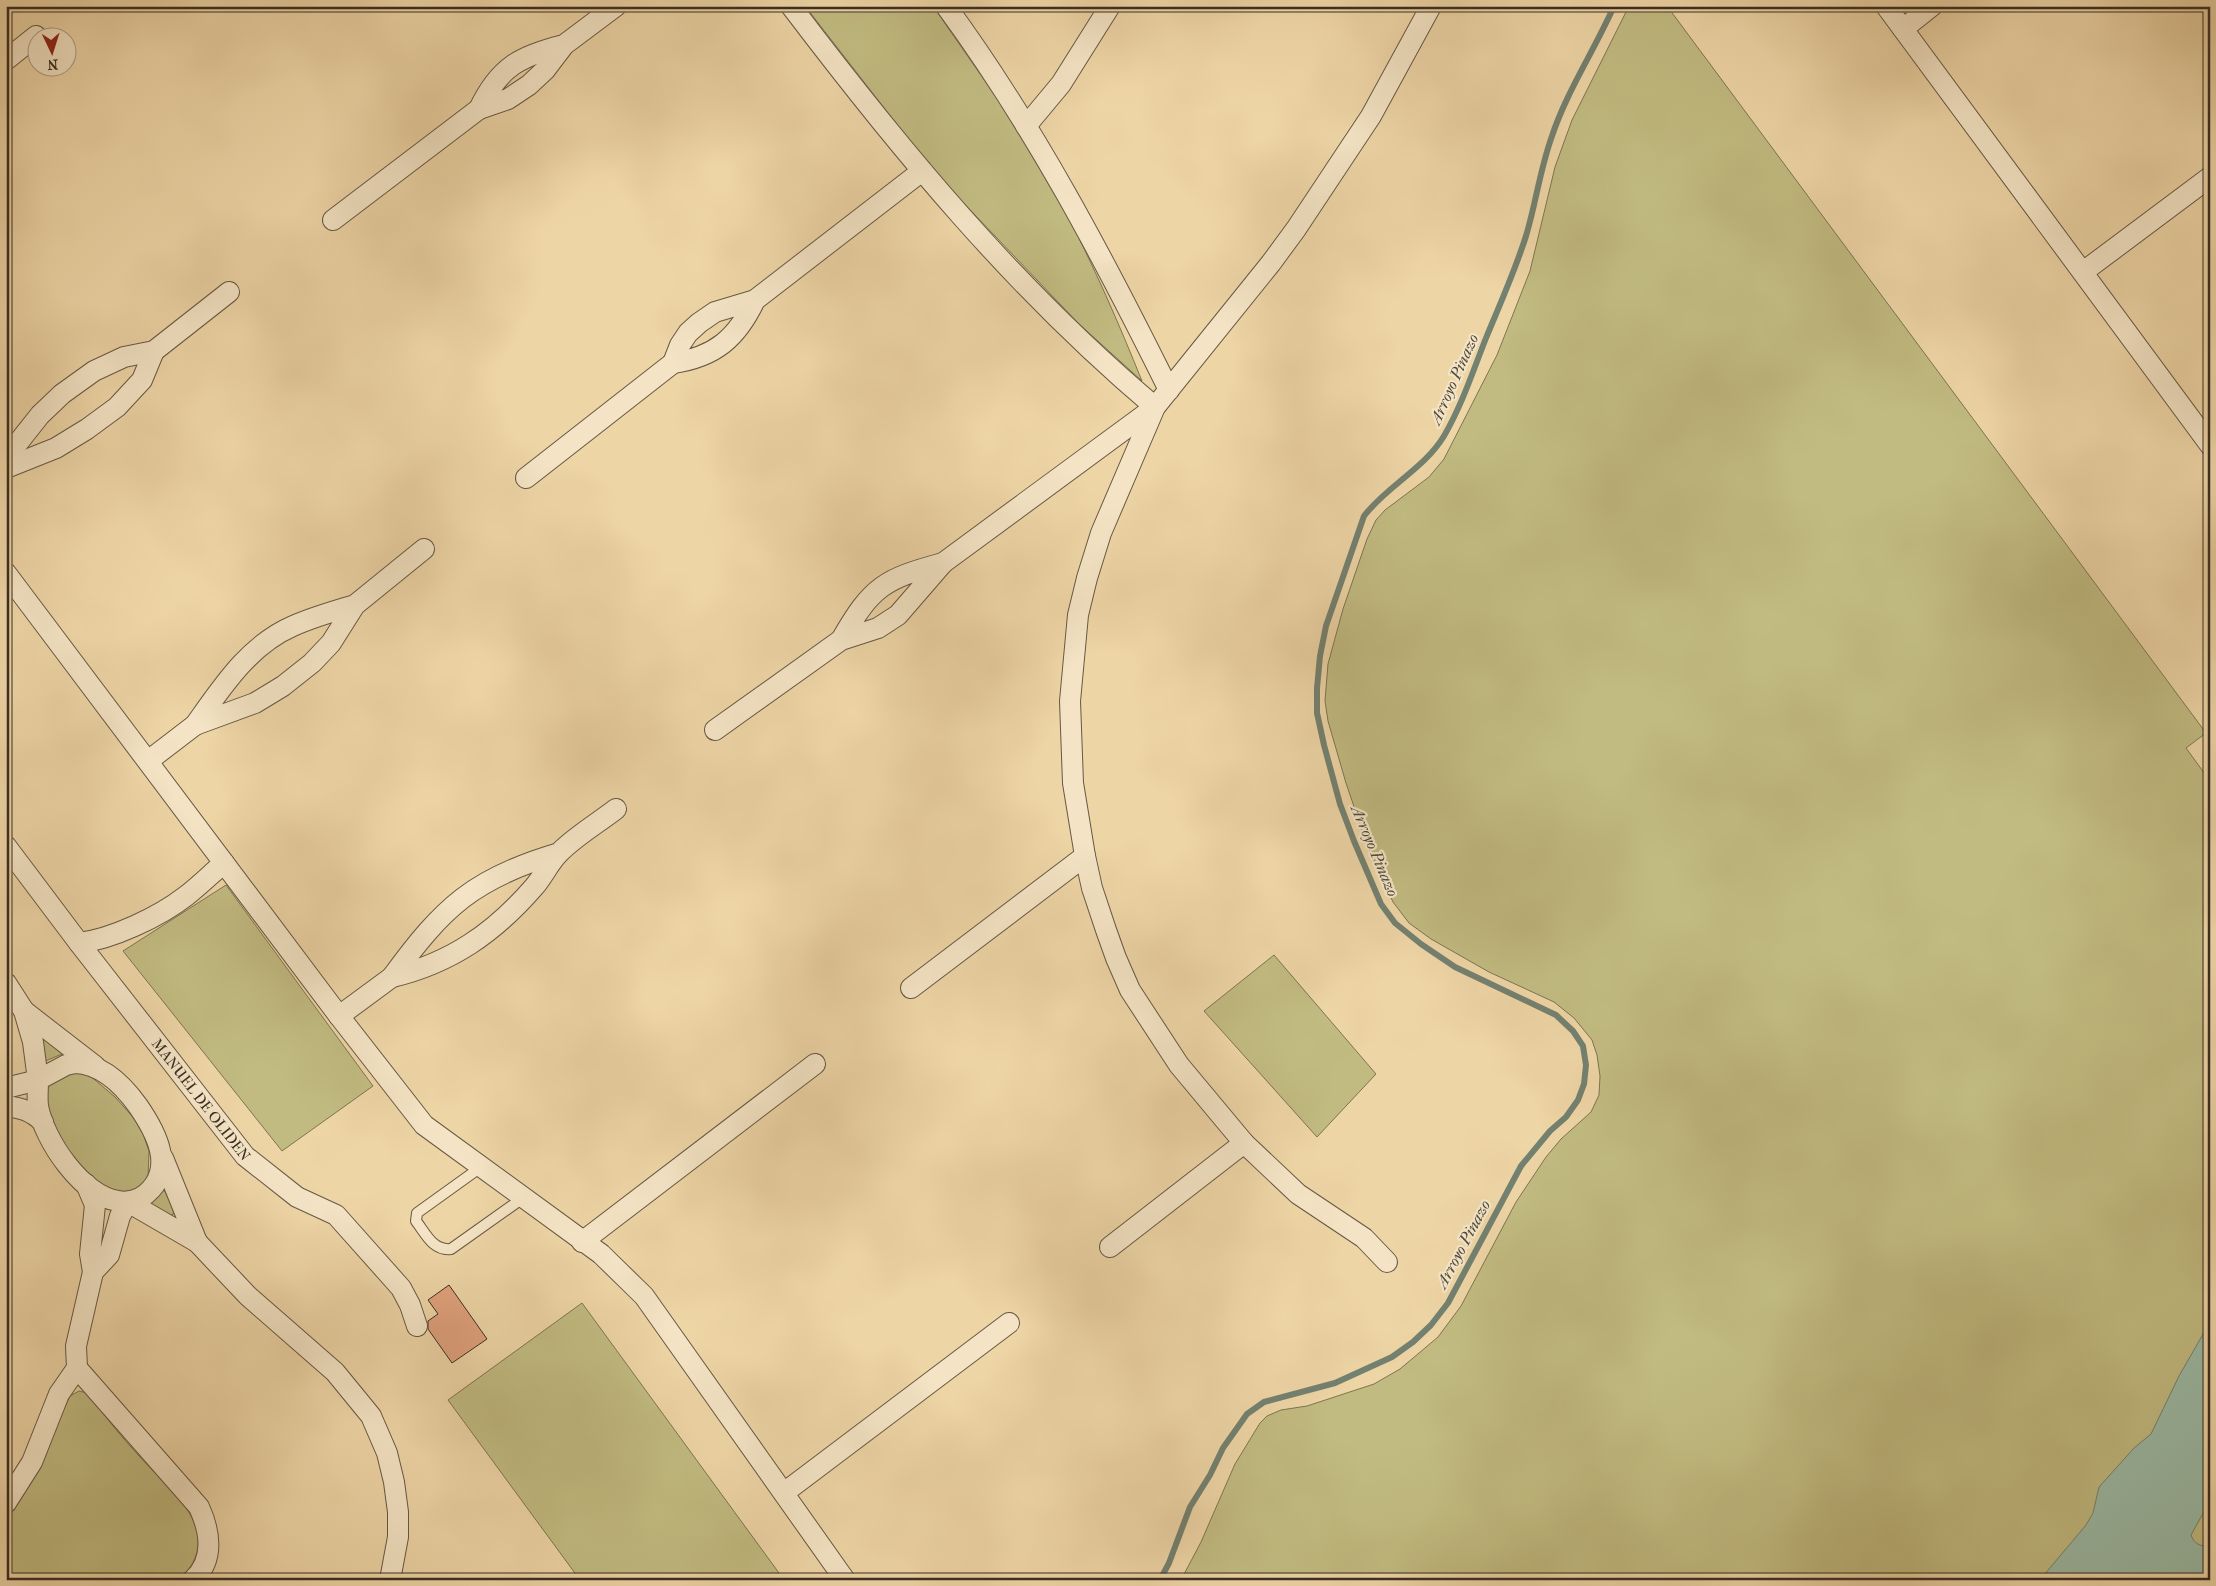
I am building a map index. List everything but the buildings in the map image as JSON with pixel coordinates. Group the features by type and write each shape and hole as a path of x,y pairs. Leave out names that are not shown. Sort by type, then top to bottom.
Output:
{"street":[{"path":"332,220 479,109 495,80 516,62 536,52 564,45 616,6"},
{"path":"791,6 850,84 922,171 1035,296 1089,351 1155,407"},
{"path":"946,6 976,46 1026,126 1110,273 1169,390"},
{"path":"1026,126 1061,84 1110,6"},
{"path":"715,730 842,640 878,628 898,615 943,563 1155,407 1271,263 1311,206 1371,116 1431,6"},
{"path":"1886,6 2210,445"},
{"path":"1903,29 1932,6"},
{"path":"6,60 28,42"},
{"path":"526,478 673,363 680,345 688,333 699,323 716,312 755,300 922,171"},
{"path":"2083,272 2210,178"},
{"path":"6,458 40,415 70,388 94,372 124,358 154,351 229,292"},
{"path":"673,363 690,361 715,350 745,322 755,300"},
{"path":"6,468 56,448 87,429 117,406 142,380 154,351"},
{"path":"1155,407 1101,533 1078,615 1071,682 1070,748 1075,800 1092,888 1116,958 1130,990 1179,1065 1244,1143 1298,1194 1364,1238 1387,1262"},
{"path":"148,760 195,725 255,703 283,686 312,663 332,643 355,605 424,549"},
{"path":"842,640 862,607 882,585 896,578 943,563"},
{"path":"6,573 339,1016 424,1125 601,1254 644,1296 845,1580"},
{"path":"195,725 240,664 264,643 292,626 319,615 355,605"},
{"path":"392,977 420,970 448,958 475,942 500,922 525,898 540,881 559,853 616,809"},
{"name":"MANUEL DE OLIDEN","path":"6,846 245,1156 297,1197 336,1215 401,1288 410,1305 417,1326"},
{"path":"339,1016 392,977 432,925 457,901 488,880 525,863 559,853"},
{"path":"911,988 1085,856"},
{"path":"79,943 90,942 140,923 185,897 224,863"},
{"path":"6,983 24,1011 33,1042 38,1080 38,1106 43,1122 55,1147 70,1168 86,1184 100,1194 116,1201 128,1202 142,1198 154,1187 160,1175 162,1154"},
{"path":"24,1011 118,1082 131,1096 145,1116 197,1242"},
{"path":"6,1088 38,1080 66,1065 75,1063 97,1067"},
{"path":"582,1242 815,1064"},
{"path":"6,1106 23,1108 43,1122"},
{"path":"1110,1247 1244,1143"},
{"path":"6,1503 32,1462 59,1394 77,1368 76,1346 93,1272 90,1254 95,1205 86,1184"},
{"path":"128,1202 197,1242 248,1296 335,1372 371,1416 387,1453 394,1482 398,1512 398,1537 390,1580"},
{"path":"93,1272 109,1255 120,1216 128,1202"},
{"path":"784,1492 1009,1323"},
{"path":"77,1368 199,1507 208,1532 209,1546 206,1562 193,1580"}],"lane":[{"path":"481,1167 417,1213 416,1221 434,1245 443,1250 451,1249 523,1198"}],"shaded area":[{"path":"805,6 933,6 1036,158 1076,232 1096,274 1142,381 1079,324 933,171"},
{"path":"1629,6 1667,6 2206,733 2186,748 2210,781 2210,1580 1181,1580 1201,1542 1235,1464 1260,1423 1267,1416 1281,1410 1307,1406 1374,1384 1400,1369 1438,1337 1461,1306 1516,1202 1546,1157 1561,1139 1591,1112 1599,1095 1600,1076 1597,1055 1592,1040 1574,1018 1554,1002 1489,972 1431,939 1409,923 1393,902 1367,845 1346,783 1328,721 1325,701 1328,664 1343,609 1367,539 1376,520 1385,510 1429,477 1444,459 1497,355 1530,271 1555,167 1572,120"},
{"path":"226,885 373,1086 282,1151 123,951"},
{"path":"1274,955 1376,1074 1317,1137 1204,1011"},
{"path":"38,1034 62,1054 43,1062"},
{"path":"72,1071 88,1074 115,1097 140,1125 149,1151 148,1178 135,1191 110,1192 93,1181 56,1138 44,1102 48,1087 59,1077"},
{"path":"163,1188 174,1209 173,1215 165,1214 146,1204 158,1197"},
{"path":"582,1303 779,1573 770,1580 580,1580 448,1400"},
{"path":"2210,1322 2210,1501 2191,1535 2198,1544 2210,1547 2210,1580 2043,1580 2044,1575 2086,1525 2093,1513 2099,1487 2134,1448 2151,1434 2179,1376"},
{"path":"79,1391 87,1393 132,1448 171,1489 191,1515 197,1529 198,1543 195,1558 187,1571 175,1580 6,1580 6,1514 21,1494 70,1396"}],"waterway":[{"name":"Arroyo Pinazo","path":"1160,1580 1169,1563 1190,1507 1210,1475 1223,1448 1247,1414 1264,1402 1335,1383 1392,1357 1413,1342 1431,1325 1448,1303 1521,1166 1550,1131 1566,1117 1578,1100 1584,1084 1586,1065 1583,1046 1573,1031 1556,1015 1455,967 1421,944 1395,923 1381,904 1340,804 1317,713 1317,688 1320,656 1326,626 1364,516 1383,495 1416,468 1436,448 1456,412 1522,249 1544,161 1558,119 1614,6"}]}
